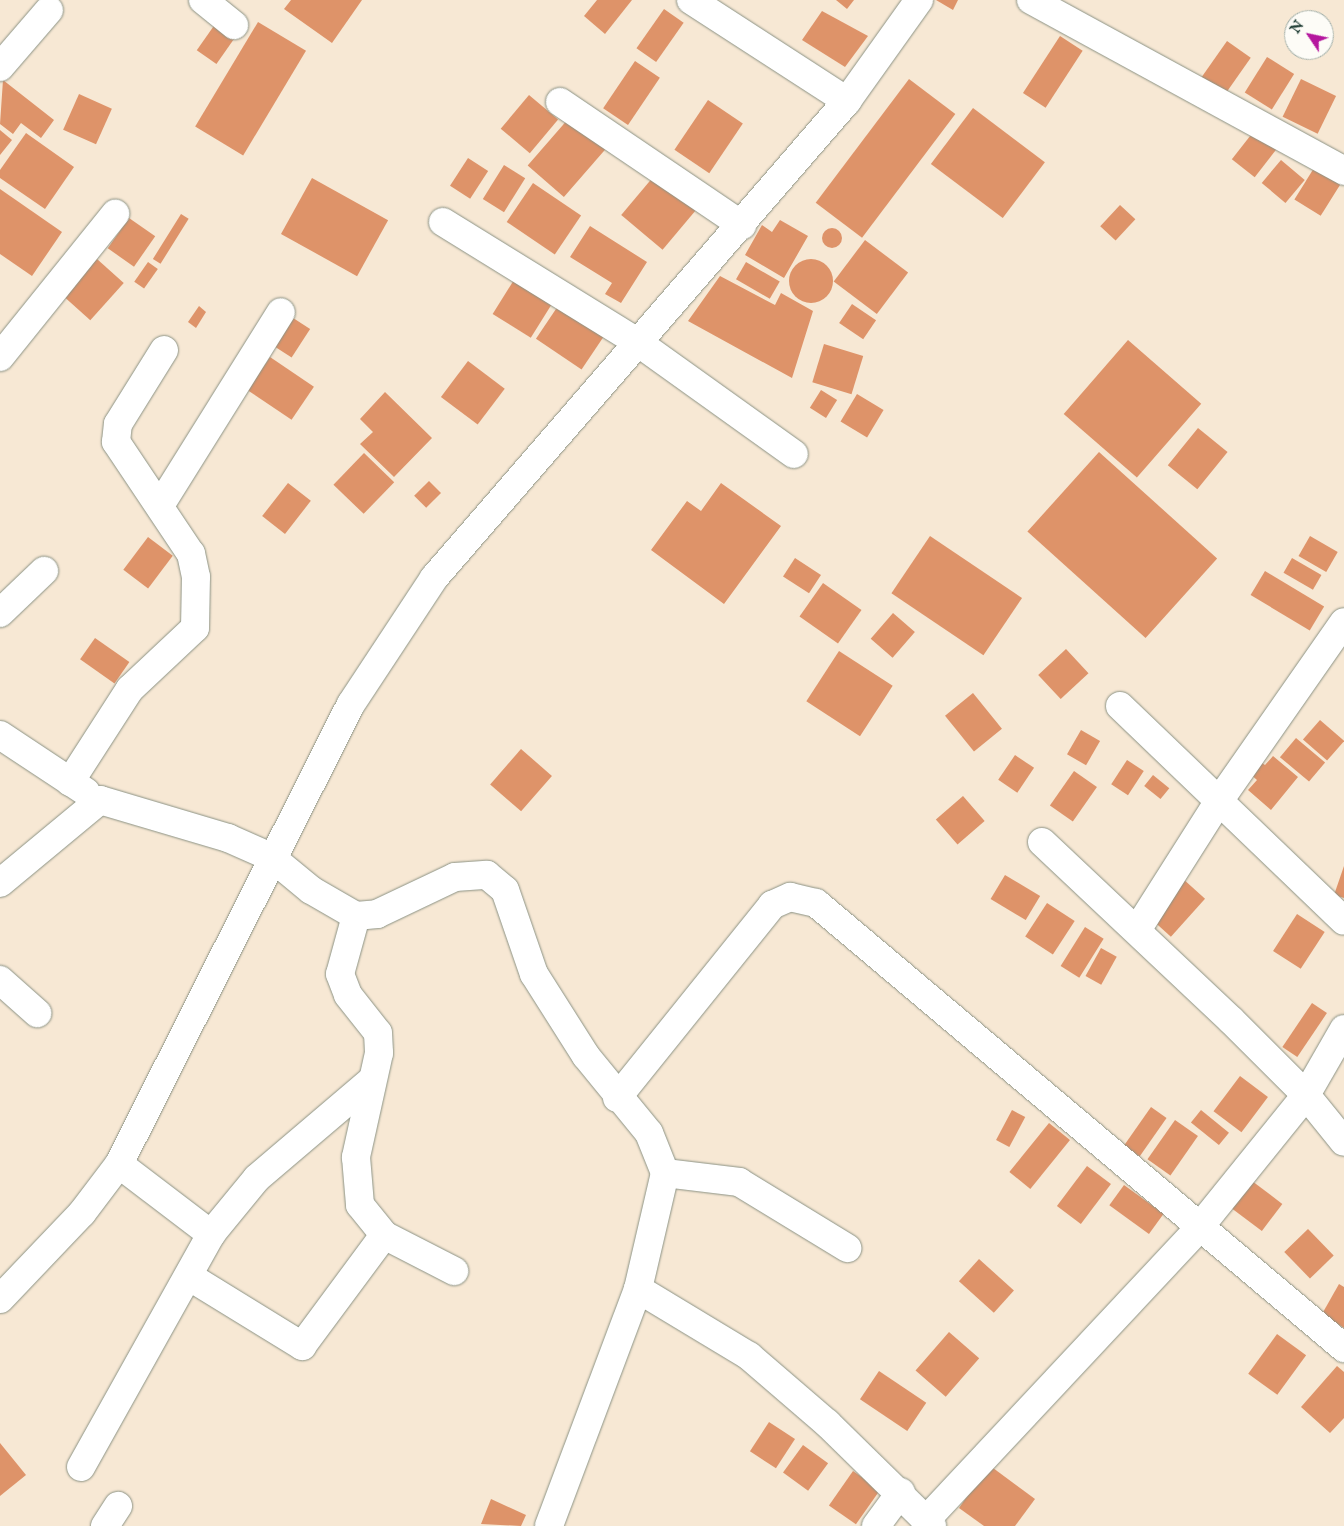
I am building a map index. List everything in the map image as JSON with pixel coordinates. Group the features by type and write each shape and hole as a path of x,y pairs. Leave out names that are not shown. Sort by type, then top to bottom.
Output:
{"street":[{"path":"203,0 234,25"},
{"path":"691,0 847,101"},
{"path":"0,1299 82,1213 119,1164 271,857 351,704 434,578 636,341 742,225 847,101 920,0"},
{"path":"1031,0 1344,171"},
{"path":"0,66 49,10"},
{"path":"560,102 742,225"},
{"path":"0,357 115,214"},
{"path":"443,222 636,341 794,454"},
{"path":"161,504 281,312"},
{"path":"70,782 130,689 195,628 196,577 191,554 161,504 123,458 116,442 118,424 164,350"},
{"path":"0,613 44,571"},
{"path":"1137,930 1219,801 1344,622"},
{"path":"1120,706 1344,921"},
{"path":"0,735 100,800 228,838 271,857 311,890 356,916 377,914 455,877 487,875 505,890 534,974 586,1056 612,1091 649,1133 665,1173 638,1289 553,1524"},
{"path":"0,883 100,800"},
{"path":"1042,842 1137,930 1306,1095 1344,1142"},
{"path":"612,1091 772,905 790,897 816,903 1198,1230 1344,1348"},
{"path":"356,916 340,974 348,995 378,1033 379,1053 371,1081 356,1157 360,1205 384,1236 454,1270"},
{"path":"0,980 37,1013"},
{"path":"638,1289 749,1356 901,1492 928,1524 1198,1230 1306,1095 1344,1029"},
{"path":"81,1467 190,1277 211,1234 257,1178 371,1081"},
{"path":"119,1164 211,1234"},
{"path":"665,1173 740,1182 847,1248"},
{"path":"190,1277 302,1346 384,1236"},
{"path":"876,1526 901,1492"}],"building":[{"path":"291,0 362,0 332,43 284,9"},
{"path":"597,0 632,0 605,34 584,16"},
{"path":"836,0 854,0 847,9"},
{"path":"936,0 958,0 953,10"},
{"path":"664,9 684,23 656,62 636,48"},
{"path":"822,11 868,36 845,67 802,40"},
{"path":"218,20 238,34 216,64 197,50"},
{"path":"258,22 306,51 243,155 195,127"},
{"path":"1060,36 1083,51 1046,108 1023,93"},
{"path":"1227,41 1251,58 1225,94 1201,78"},
{"path":"1267,57 1294,74 1272,110 1245,93"},
{"path":"635,61 660,78 628,125 603,108"},
{"path":"909,79 955,114 862,238 816,203"},
{"path":"1301,79 1336,96 1318,134 1283,117"},
{"path":"3,80 54,120 41,138 21,123 13,134 0,124"},
{"path":"79,94 112,109 96,144 63,130"},
{"path":"529,95 558,119 530,153 501,129"},
{"path":"708,100 743,123 709,173 674,150"},
{"path":"973,108 1045,162 1003,218 931,164"},
{"path":"569,118 605,149 564,197 528,166"},
{"path":"0,130 12,140 0,155"},
{"path":"1254,131 1277,149 1255,177 1232,159"},
{"path":"26,133 74,167 45,209 0,178 0,170"},
{"path":"468,158 488,171 470,199 450,186"},
{"path":"1281,160 1305,180 1285,203 1262,183"},
{"path":"504,165 525,178 504,212 483,199"},
{"path":"1314,168 1340,184 1321,216 1294,199"},
{"path":"654,176 695,211 663,250 621,215"},
{"path":"312,178 388,220 357,276 281,234"},
{"path":"533,183 581,215 555,254 507,222"},
{"path":"0,189 62,232 32,276 0,254"},
{"path":"1120,205 1135,219 1116,241 1100,226"},
{"path":"181,214 189,219 161,264 153,259"},
{"path":"129,218 155,236 134,267 108,248"},
{"path":"780,220 808,236 784,278 745,255 762,225 772,232"},
{"path":"590,226 647,262 621,303 605,294 612,283 570,257"},
{"path":"832,228 839,231 842,238 839,245 832,248 825,245 822,238 825,231"},
{"path":"865,240 908,272 877,314 834,282"},
{"path":"97,259 124,283 90,320 64,296"},
{"path":"815,259 827,265 832,272 832,290 827,297 820,302 807,303 799,300 792,293 789,277 792,269 799,262"},
{"path":"148,262 158,269 144,289 134,282"},
{"path":"746,262 780,282 770,299 736,279"},
{"path":"517,275 555,299 531,338 493,314"},
{"path":"720,276 775,305 781,293 813,311 792,378 688,321"},
{"path":"560,303 606,334 582,369 536,339"},
{"path":"852,304 876,320 863,339 839,323"},
{"path":"199,306 206,312 196,328 188,322"},
{"path":"290,316 310,329 292,358 271,345"},
{"path":"1128,340 1201,404 1137,478 1064,414"},
{"path":"824,344 863,356 852,394 812,382"},
{"path":"270,357 314,387 292,420 248,390"},
{"path":"468,361 505,389 478,425 441,397"},
{"path":"821,390 837,400 826,418 810,408"},
{"path":"385,392 432,438 394,477 360,444 373,432 360,419"},
{"path":"857,394 884,410 867,437 841,421"},
{"path":"1198,428 1228,452 1197,489 1168,465"},
{"path":"1099,452 1217,558 1146,638 1027,532"},
{"path":"364,453 394,482 364,514 333,485"},
{"path":"429,481 441,493 426,508 414,496"},
{"path":"288,483 311,501 285,534 262,516"},
{"path":"721,483 781,526 724,604 651,550 687,501 701,511"},
{"path":"930,536 1022,598 983,655 891,593"},
{"path":"1310,536 1338,552 1326,572 1298,556"},
{"path":"148,537 173,556 148,588 123,570"},
{"path":"795,558 821,575 809,593 783,576"},
{"path":"1292,558 1321,575 1313,590 1284,573"},
{"path":"1265,571 1324,607 1310,631 1251,595"},
{"path":"823,583 862,610 838,644 799,617"},
{"path":"893,613 915,632 893,658 871,639"},
{"path":"95,638 129,662 114,683 80,659"},
{"path":"1066,649 1089,673 1061,699 1038,675"},
{"path":"839,651 893,686 860,736 806,701"},
{"path":"973,693 1002,729 974,751 945,716"},
{"path":"1320,720 1344,741 1327,761 1303,740"},
{"path":"1081,730 1100,741 1086,765 1067,754"},
{"path":"1296,738 1325,762 1309,782 1280,757"},
{"path":"521,749 552,776 521,811 490,784"},
{"path":"1015,755 1034,768 1017,793 998,780"},
{"path":"1273,756 1298,777 1271,810 1248,790 1257,780 1249,773 1259,761 1265,765"},
{"path":"1127,760 1144,771 1128,795 1111,784"},
{"path":"1074,771 1097,787 1073,821 1050,805"},
{"path":"1153,775 1169,788 1161,799 1144,786"},
{"path":"963,796 985,821 957,845 936,820"},
{"path":"1344,866 1344,898 1334,895"},
{"path":"1005,875 1040,896 1026,920 991,899"},
{"path":"1182,878 1205,899 1171,937 1148,916"},
{"path":"1047,903 1075,921 1053,955 1025,937"},
{"path":"1297,914 1325,932 1301,969 1273,951"},
{"path":"1085,927 1104,939 1079,978 1061,966"},
{"path":"1101,948 1117,957 1101,985 1085,976"},
{"path":"1312,1003 1327,1013 1297,1057 1282,1047"},
{"path":"1240,1076 1268,1097 1241,1132 1214,1111"},
{"path":"1151,1107 1167,1118 1140,1156 1124,1146"},
{"path":"1012,1110 1025,1117 1009,1147 996,1140"},
{"path":"1201,1110 1229,1133 1219,1145 1191,1122"},
{"path":"1175,1120 1198,1136 1170,1175 1147,1159"},
{"path":"1049,1123 1070,1140 1030,1189 1009,1172"},
{"path":"1087,1166 1111,1184 1081,1224 1057,1206"},
{"path":"1248,1178 1282,1204 1262,1231 1228,1205"},
{"path":"1124,1185 1164,1214 1149,1234 1109,1205"},
{"path":"1308,1229 1334,1256 1310,1279 1284,1252"},
{"path":"979,1259 1014,1290 994,1313 959,1281"},
{"path":"1339,1284 1344,1287 1344,1328 1322,1314"},
{"path":"949,1332 979,1358 946,1397 916,1370"},
{"path":"1277,1334 1306,1355 1277,1395 1248,1374"},
{"path":"1337,1366 1344,1372 1344,1418 1330,1433 1301,1407"},
{"path":"879,1371 926,1403 907,1431 860,1399"},
{"path":"769,1422 795,1439 776,1468 750,1451"},
{"path":"0,1443 26,1475 0,1496"},
{"path":"803,1445 828,1463 808,1491 783,1473"},
{"path":"989,1465 1035,1499 1015,1526 984,1526 959,1508"},
{"path":"853,1471 880,1490 856,1524 829,1505"},
{"path":"491,1499 526,1515 521,1526 481,1524"}]}
